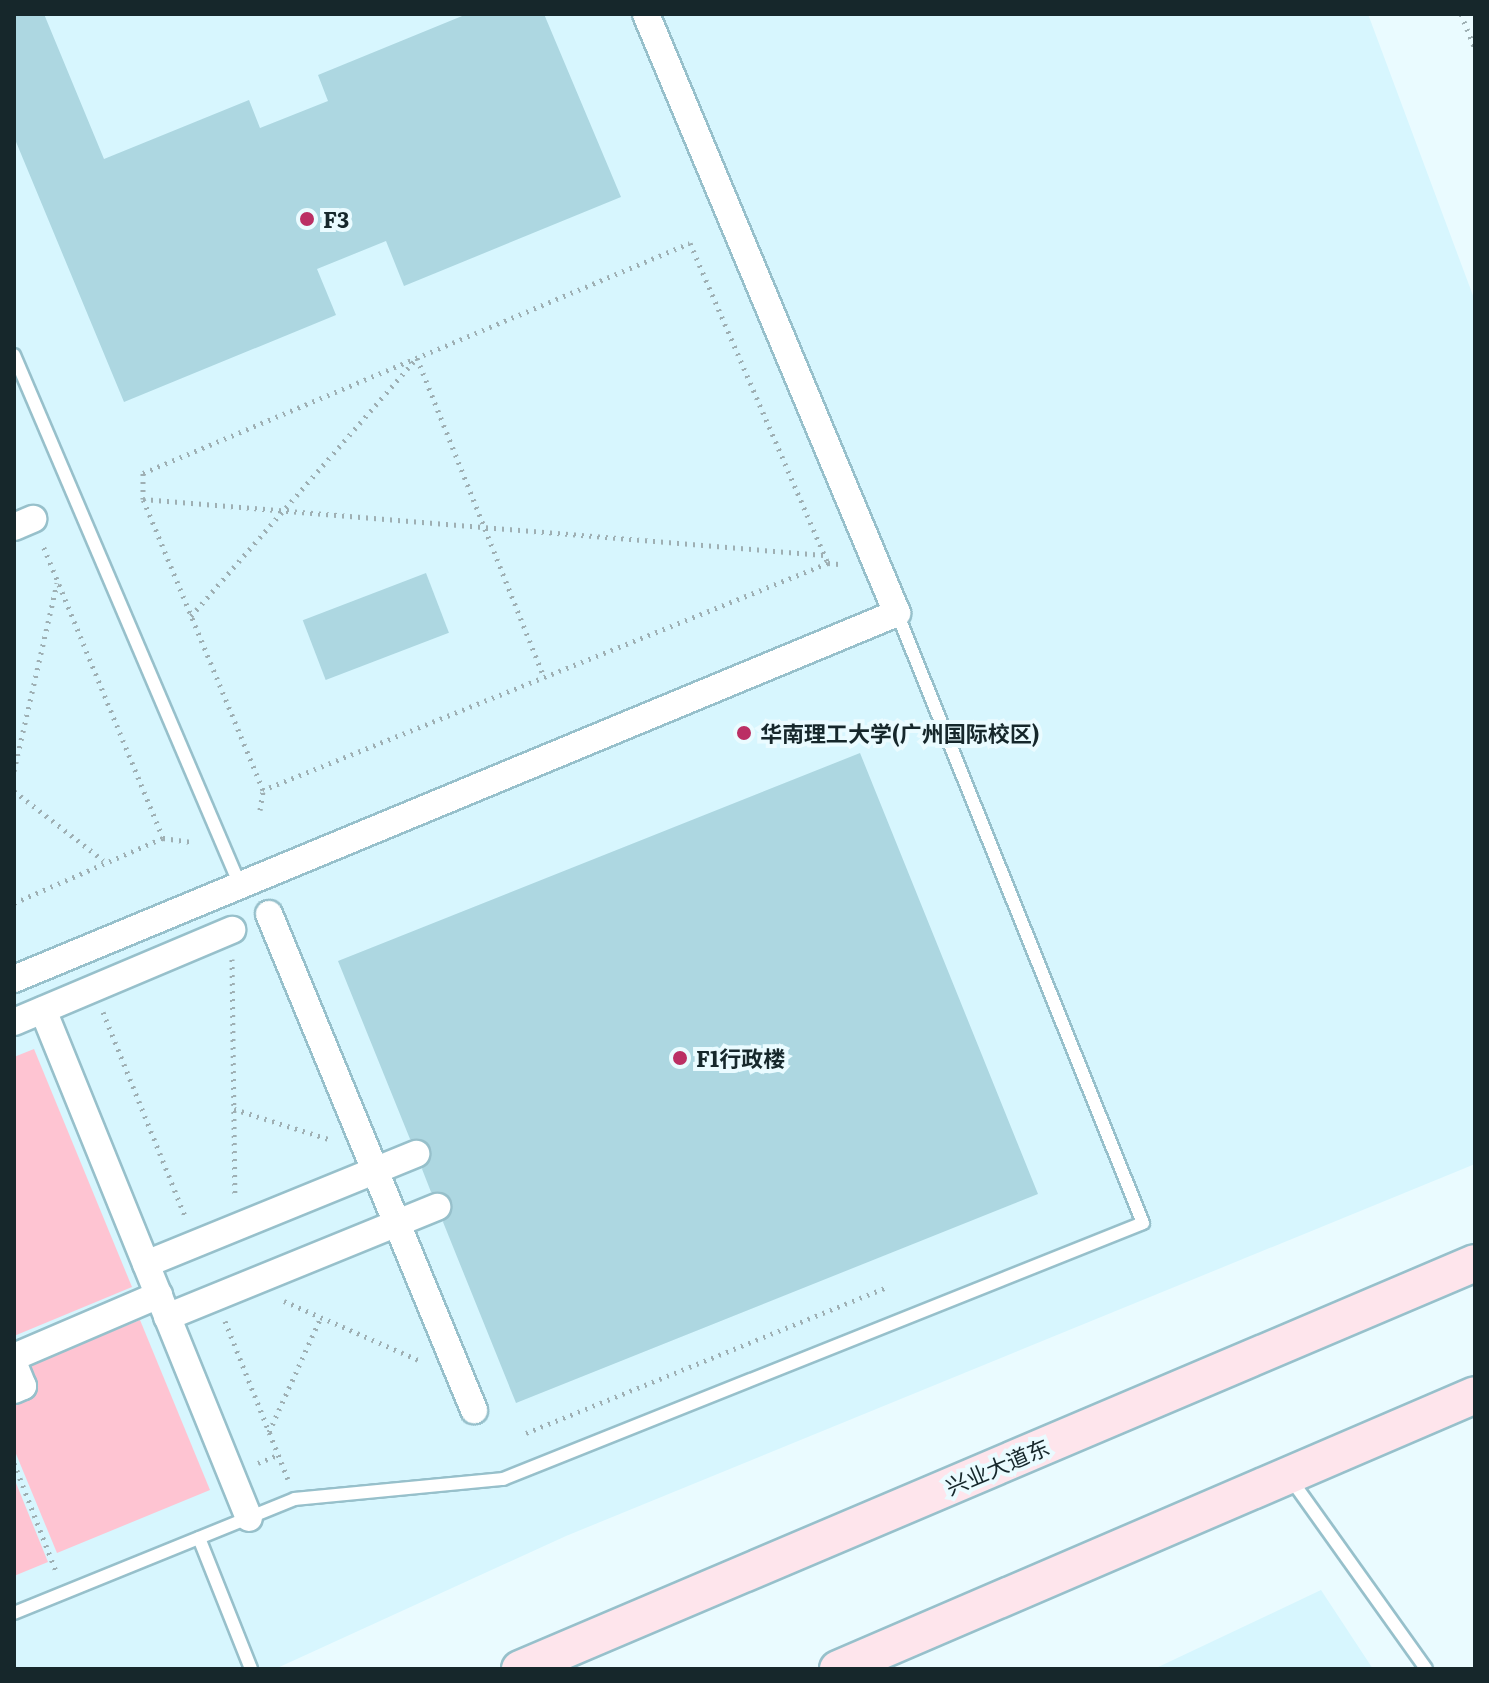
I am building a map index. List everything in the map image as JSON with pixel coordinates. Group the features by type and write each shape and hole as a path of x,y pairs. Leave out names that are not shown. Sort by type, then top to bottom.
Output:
{"main road":[{"name":"兴业大道东","path":"520,1669 1475,1263"},
{"path":"838,1669 1290,1478 1475,1395"}],"street":[{"path":"14,979 897,613 646,14"},
{"path":"269,914 474,1410"},
{"path":"14,1022 232,930"},
{"path":"43,1010 249,1518"},
{"path":"146,1264 235,1230 372,1162 416,1154"},
{"path":"14,1357 163,1306 216,1297 437,1207"},
{"path":"14,1364 23,1386 14,1390"}],"lane":[{"path":"14,355 240,885"},
{"path":"14,1613 295,1499 503,1479 1143,1223 897,613"},
{"path":"1290,1478 1426,1669"},
{"path":"199,1538 251,1669"}],"path":[{"path":"1461,14 1475,48"},
{"path":"260,810 263,790 143,499 143,473 690,243 828,563"},
{"path":"191,616 417,358"},
{"path":"417,358 544,677"},
{"path":"143,499 825,555"},
{"path":"24,523 58,582 163,838"},
{"path":"263,790 828,563 839,564"},
{"path":"14,771 58,582"},
{"path":"14,791 103,860"},
{"path":"14,903 103,860 163,838 190,842"},
{"path":"232,930 235,1230"},
{"path":"93,989 197,1245"},
{"path":"234,1109 372,1162"},
{"path":"246,1285 462,1379"},
{"path":"526,1433 887,1287"},
{"path":"216,1297 288,1480 303,1479"},
{"path":"269,1432 321,1317"},
{"path":"14,1463 64,1592"}],"shaded area":[{"name":"华南理工大学(广州国际校区)","path":"14,14 1368,14 1475,301 1475,1164 566,1536 275,1669 14,1669"},
{"path":"34,1049 132,1287 14,1336 14,1057"},
{"path":"140,1320 210,1490 57,1553 14,1449 14,1401 24,1367"},
{"path":"14,1478 48,1562 14,1576"},
{"path":"1321,1590 1373,1669 1154,1669"}],"building":[{"name":"F3","path":"14,14 44,14 104,159 249,100 260,128 328,101 318,75 467,14 544,14 621,197 404,286 386,241 317,269 336,315 124,402 14,137"},
{"path":"426,573 449,633 326,680 303,620"},
{"name":"F1行政楼","path":"860,753 1038,1194 516,1403 443,1222 452,1202 431,1192 422,1169 431,1149 410,1139 338,961"}],"place":[{"name":"F3","path":"307,219"},
{"name":"华南理工大学(广州国际校区)","path":"744,733"},
{"name":"F1行政楼","path":"680,1058"}]}
